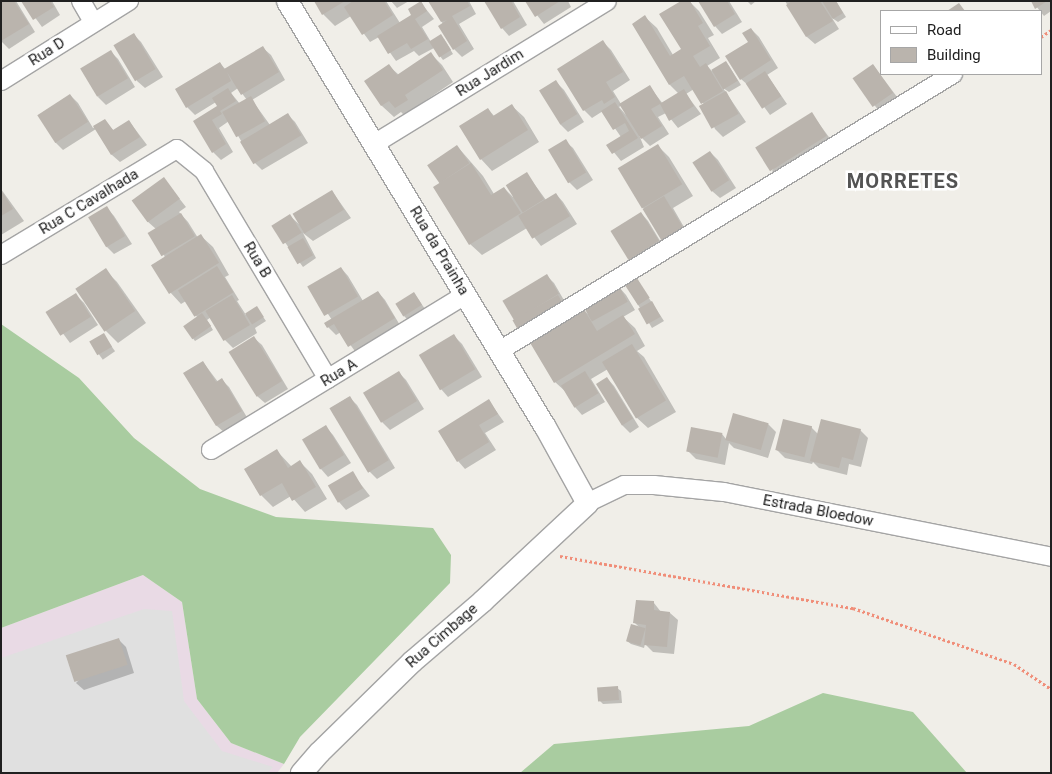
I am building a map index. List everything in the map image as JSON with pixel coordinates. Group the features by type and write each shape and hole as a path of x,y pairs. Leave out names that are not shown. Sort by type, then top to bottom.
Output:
{"street":[{"path":"81,1 93,22"},
{"name":"Rua D","path":"1,81 129,1"},
{"name":"Rua da Prainha","path":"287,1 558,449 587,503"},
{"name":"Rua Jardim","path":"374,144 607,1"},
{"path":"499,351 951,75"},
{"name":"Rua C Cavalhada","path":"1,255 178,149"},
{"name":"Rua B","path":"178,149 204,171 328,379"},
{"name":"Rua A","path":"212,450 465,295"},
{"name":"Estrada Bloedow","path":"587,503 624,485 654,485 724,492 1051,557"},
{"name":"Rua Cimbage","path":"301,773 319,752 412,661 587,503"}],"path":[{"path":"535,551 853,608 1014,664 1051,689"}],"shaded area":[{"path":"143,575 182,602 197,699 231,743 284,764 277,773 1,773 1,628"},
{"path":"144,609 172,611 184,701 222,751 273,767 268,773 1,773 1,658"}],"green space":[{"path":"1,324 79,378 134,438 200,489 276,517 433,528 451,555 450,583 300,737 284,764 231,743 197,699 182,602 143,575 1,628"},
{"path":"823,693 913,712 967,773 520,773 554,744 749,726"}],"building":[{"path":"1,1 14,1 29,24 1,41"},
{"path":"21,1 50,1 54,7 33,20"},
{"path":"314,1 345,1 322,15"},
{"path":"353,1 384,1 393,15 362,35 344,7"},
{"path":"421,1 427,11 415,19 428,39 411,49 407,43 388,54 377,36 411,15 408,9"},
{"path":"428,1 467,1 470,6 452,16 467,41 453,50 438,26 447,20 441,22"},
{"path":"484,1 511,1 520,17 501,29"},
{"path":"525,1 560,1 535,17"},
{"path":"681,1 690,1 703,23 698,26 710,46 693,56 700,67 706,63 723,91 701,104 684,76 669,85 632,24 645,15 670,56 681,49 659,14"},
{"path":"698,1 727,1 735,14 714,27"},
{"path":"792,1 820,1 833,21 806,37 786,5"},
{"path":"822,1 836,1 843,13 833,19"},
{"path":"1031,1 1047,1 1035,9"},
{"path":"959,3 964,10 948,10"},
{"path":"751,28 771,60 740,80 725,56 748,42 742,33"},
{"path":"134,33 156,69 135,81 113,45"},
{"path":"441,34 451,50 439,58 429,41"},
{"path":"603,40 623,72 606,82 615,97 604,104 602,100 583,111 557,69"},
{"path":"263,46 279,72 241,95 227,72 231,81 186,108 175,89 220,62 224,69"},
{"path":"111,50 128,78 97,97 80,69"},
{"path":"431,52 443,70 405,95 408,100 395,108 389,101 381,106 364,81 389,64 397,75"},
{"path":"726,61 738,81 723,89 711,70"},
{"path":"873,64 893,93 873,107 853,78"},
{"path":"765,71 781,96 762,109 746,84"},
{"path":"556,80 577,114 560,125 539,91"},
{"path":"650,85 661,103 684,89 694,106 669,121 660,104 651,109 662,126 641,139 619,104"},
{"path":"228,88 236,101 220,111 222,114 212,120 226,144 212,153 193,121 217,106 212,98"},
{"path":"726,91 739,114 711,129 699,106"},
{"path":"70,94 88,122 55,143 37,115"},
{"path":"251,96 265,121 236,137 222,112"},
{"path":"615,102 638,138 612,154 606,145 629,131 625,123 613,130 601,111"},
{"path":"512,104 528,130 480,160 459,126 488,108 493,116"},
{"path":"812,112 827,136 770,171 755,148"},
{"path":"288,113 301,135 253,164 240,142"},
{"path":"105,119 113,130 129,120 140,137 111,155 93,126"},
{"path":"566,139 586,172 568,183 548,150"},
{"path":"658,144 682,184 642,208 618,168"},
{"path":"457,145 469,163 439,183 427,165"},
{"path":"710,151 729,180 711,192 692,162"},
{"path":"471,163 491,195 504,187 521,213 469,245 433,187"},
{"path":"527,172 544,199 523,212 506,185"},
{"path":"164,177 180,199 148,222 132,201"},
{"path":"1,190 13,209 1,216"},
{"path":"332,190 344,210 304,233 293,214"},
{"path":"556,193 570,216 532,239 518,216"},
{"path":"664,196 686,233 665,246 643,209"},
{"path":"107,206 125,236 106,247 88,217"},
{"path":"641,212 659,241 628,260 610,231"},
{"path":"181,213 195,236 161,256 148,233"},
{"path":"290,214 302,233 283,244 271,226"},
{"path":"201,234 219,263 169,294 151,265"},
{"path":"303,238 313,255 297,264 287,247"},
{"path":"217,266 233,292 194,317 178,290"},
{"path":"341,267 358,296 324,316 307,286"},
{"path":"106,268 135,311 104,332 75,289"},
{"path":"547,274 559,294 514,320 502,301"},
{"path":"635,275 650,298 638,305 623,283"},
{"path":"619,286 628,302 592,322 583,306"},
{"path":"378,291 395,318 348,347 334,324 327,328 324,323"},
{"path":"414,292 422,305 403,316 395,304"},
{"path":"76,293 91,317 60,336 45,312"},
{"path":"232,295 250,325 223,341 205,311"},
{"path":"558,295 564,306 519,332 513,320"},
{"path":"652,301 661,317 647,325 638,309"},
{"path":"257,306 264,317 252,324 245,313"},
{"path":"583,308 597,331 623,315 635,334 554,383 529,341"},
{"path":"202,313 211,326 192,339 183,326"},
{"path":"104,333 112,347 97,355 89,342"},
{"path":"454,334 475,369 440,390 419,355"},
{"path":"254,336 282,381 257,397 229,352"},
{"path":"632,344 666,401 636,419 602,362"},
{"path":"203,361 216,382 222,378 242,411 216,426 183,373"},
{"path":"399,371 417,401 381,423 363,393"},
{"path":"585,371 598,393 574,408 561,385"},
{"path":"607,377 633,419 622,425 596,384"},
{"path":"350,396 389,460 368,473 329,408"},
{"path":"489,399 498,414 479,425 489,442 457,462 438,431"},
{"path":"733,413 769,423 761,450 725,440"},
{"path":"783,419 812,426 804,457 775,450"},
{"path":"821,419 861,429 853,460 842,457 839,468 810,461"},
{"path":"326,425 344,455 320,469 302,439"},
{"path":"691,427 722,433 718,458 686,452"},
{"path":"277,449 288,468 300,460 316,487 292,501 282,483 260,496 244,469"},
{"path":"353,471 363,488 338,503 328,486"},
{"path":"636,600 654,601 654,610 670,612 667,647 644,645 646,625 633,623"},
{"path":"631,624 645,628 640,645 626,641"},
{"path":"119,638 128,665 74,682 66,655"},
{"path":"618,686 619,700 598,701 597,687"}],"district":[{"name":"MORRETES","path":"903,181"}]}
